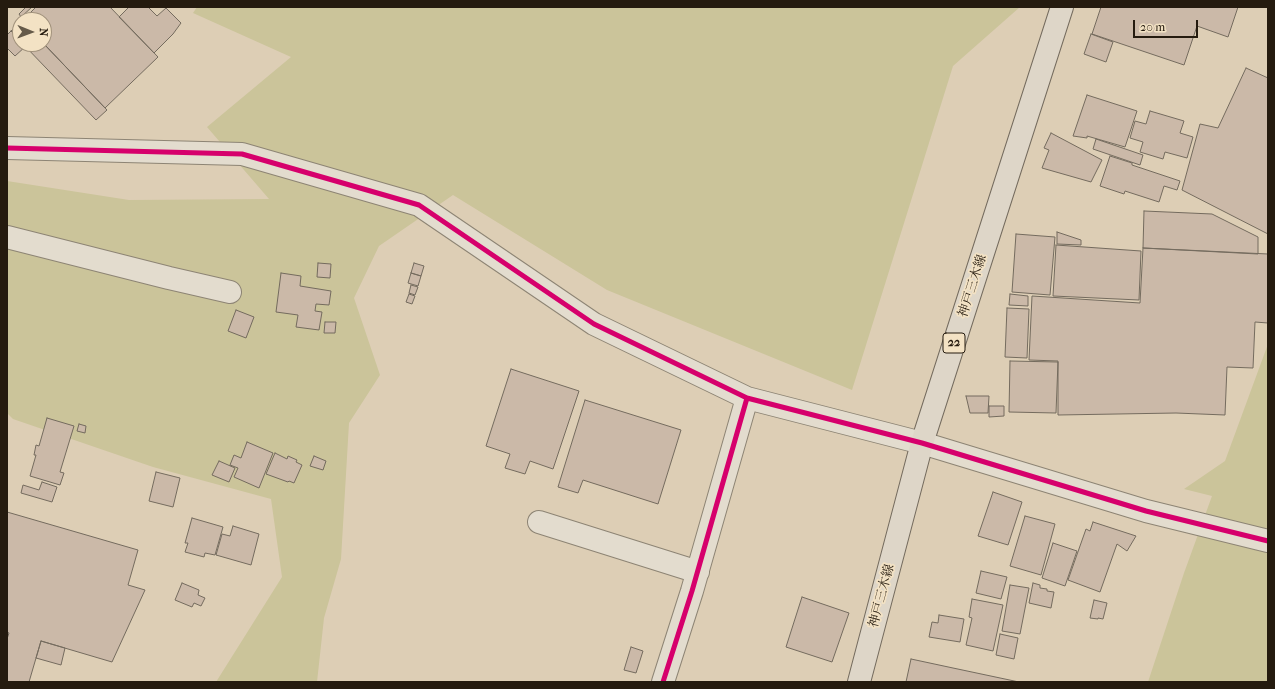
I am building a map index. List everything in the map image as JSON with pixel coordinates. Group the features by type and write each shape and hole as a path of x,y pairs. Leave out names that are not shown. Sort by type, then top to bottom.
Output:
{"main road":[{"name":"神戸三木線","path":"859,682 922,442 1062,7"}],"street":[{"path":"7,148 242,154 419,205 594,324 747,398 922,442 1146,511 1268,541"},
{"path":"7,237 230,292"},
{"path":"663,682 698,572 747,398"},
{"path":"539,522 698,572"}],"shaded area":[{"path":"197,7 1020,7 953,66 852,390 607,290 453,195 379,246 354,298 380,375 349,423 341,559 324,618 317,682 216,682 282,577 271,499 153,467 13,419 7,413 7,181 129,200 269,199 207,127 291,57 193,13"},
{"path":"1268,344 1268,682 1148,682 1184,573 1212,496 1184,489 1225,461"}],"building":[{"path":"26,7 32,7 26,12 21,12"},
{"path":"36,7 110,7 158,57 105,108 52,52 52,12 31,12"},
{"path":"129,7 148,7 157,16 166,8 181,23 173,34 154,53 119,17"},
{"path":"1101,7 1238,7 1228,37 1197,26 1184,65 1092,34"},
{"path":"11,31 12,32 12,52 19,52 15,56 7,48 7,35"},
{"path":"1091,34 1113,42 1106,62 1084,54"},
{"path":"31,52 52,52 107,110 96,120"},
{"path":"1246,68 1268,78 1268,234 1182,190 1200,124 1218,128"},
{"path":"1087,95 1137,111 1125,147 1087,136 1087,138 1073,136"},
{"path":"1150,111 1184,121 1180,133 1193,137 1187,158 1165,152 1163,159 1140,152 1143,142 1130,138 1135,121 1146,124"},
{"path":"1051,133 1102,160 1091,182 1042,168 1049,150 1044,148"},
{"path":"1096,139 1143,155 1140,165 1093,149"},
{"path":"1110,156 1180,181 1177,190 1164,186 1159,202 1125,191 1124,194 1100,186"},
{"path":"1144,211 1212,214 1258,237 1258,254 1143,248"},
{"path":"1057,232 1081,240 1081,245 1057,244"},
{"path":"1016,234 1055,237 1050,295 1012,292"},
{"path":"1056,245 1141,251 1139,300 1053,296"},
{"path":"1143,248 1268,254 1268,323 1255,322 1253,368 1227,367 1225,415 1176,413 1058,415 1058,361 1029,360 1032,296 1140,303"},
{"path":"318,263 331,264 330,278 317,277"},
{"path":"414,263 424,266 421,276 411,273"},
{"path":"281,273 301,276 300,286 331,291 329,305 316,304 315,311 322,312 319,330 296,327 298,315 276,312"},
{"path":"411,273 421,276 418,286 408,283"},
{"path":"411,285 418,287 415,295 409,293"},
{"path":"409,294 415,296 412,304 406,302"},
{"path":"1010,294 1028,296 1028,306 1009,305"},
{"path":"1007,308 1029,309 1027,358 1005,357"},
{"path":"236,310 254,317 246,338 228,331"},
{"path":"325,322 336,322 335,333 324,333"},
{"path":"1010,361 1058,362 1056,413 1009,412"},
{"path":"511,369 579,391 553,469 530,461 525,474 505,468 510,454 486,446"},
{"path":"966,396 989,396 988,413 970,413"},
{"path":"585,400 681,430 658,504 583,480 578,493 558,487"},
{"path":"989,406 1004,406 1004,416 989,417"},
{"path":"47,418 74,426 60,472 64,473 60,485 30,476 36,455 34,455 36,445 39,446"},
{"path":"79,424 86,426 85,433 77,431"},
{"path":"247,442 273,453 259,488 234,477 238,468 230,465 234,455 241,458"},
{"path":"275,453 287,459 288,456 297,460 296,462 302,465 294,483 266,474"},
{"path":"314,456 326,461 323,470 310,466"},
{"path":"219,461 235,468 229,482 212,475"},
{"path":"156,472 180,478 173,507 149,501"},
{"path":"42,482 57,487 52,502 21,493 23,485 39,490"},
{"path":"993,492 1022,502 1008,545 978,536"},
{"path":"7,512 138,550 128,585 145,590 112,662 41,641 29,682 7,682 7,639 9,633 7,632"},
{"path":"1025,516 1055,524 1041,575 1010,566"},
{"path":"192,518 223,527 215,555 205,553 204,557 185,552 188,543 185,543"},
{"path":"1093,522 1136,536 1127,551 1117,544 1100,592 1068,580 1086,529 1090,531"},
{"path":"233,526 259,534 251,565 216,555 222,534 230,536"},
{"path":"1053,543 1077,551 1065,586 1042,578"},
{"path":"981,571 1007,577 1001,599 976,593"},
{"path":"182,583 199,590 198,595 205,598 201,606 194,603 192,607 175,600"},
{"path":"1033,583 1040,585 1040,588 1047,589 1047,591 1054,592 1051,608 1029,603"},
{"path":"1010,585 1029,588 1020,634 1002,631"},
{"path":"802,597 849,613 832,662 786,647"},
{"path":"972,599 1003,605 993,651 966,645 972,618 969,617"},
{"path":"1094,600 1107,603 1103,619 1090,618"},
{"path":"939,615 964,619 960,642 929,637 932,622 938,623"},
{"path":"1000,634 1018,638 1014,659 996,655"},
{"path":"41,641 65,648 61,665 36,658"},
{"path":"631,647 643,651 636,673 624,670"},
{"path":"911,659 953,668 1019,682 906,682"}],"cycle path":[{"path":"7,148 242,154 419,205 594,324 747,398 922,443 1146,511 1268,541"},
{"path":"663,682 692,591 747,398"}]}
